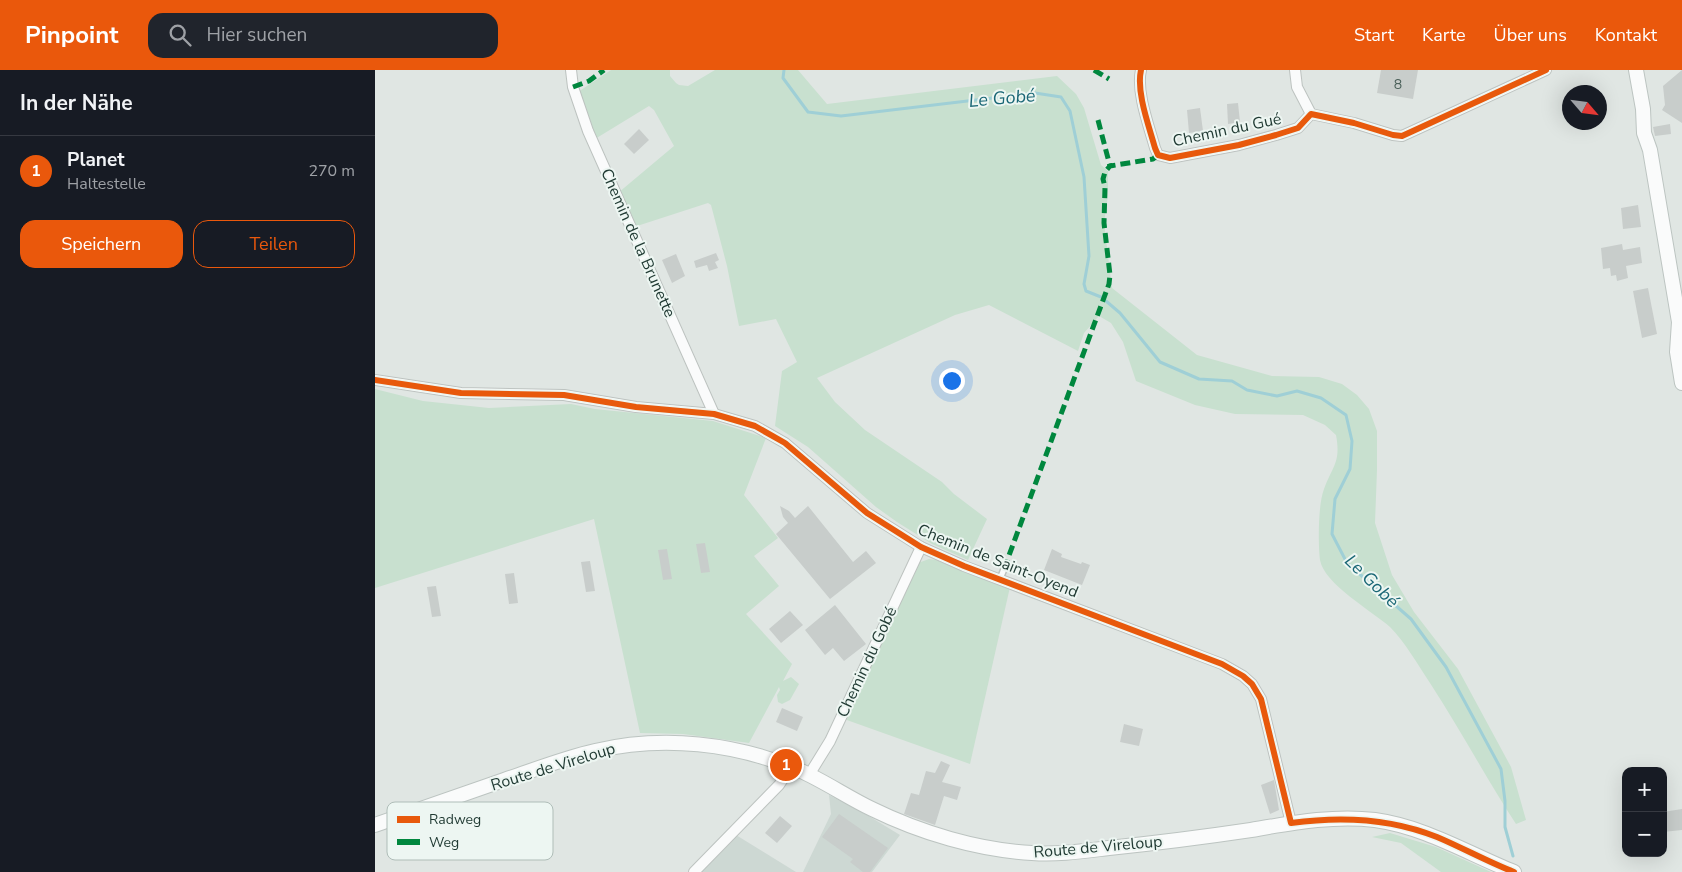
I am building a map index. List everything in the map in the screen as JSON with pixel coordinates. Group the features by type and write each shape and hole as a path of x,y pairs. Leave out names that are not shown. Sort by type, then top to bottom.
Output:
{"main road":[{"path":"1636,70 1643,108 1644,134 1650,150 1679,322 1677,352 1682,383"},
{"name":"Route de Vireloup","path":"442,802 595,751 623,746 662,743 707,745 757,755 791,767 809,774 871,808 921,828 982,847 1021,853 1095,850 1196,838 1291,823 1345,818 1398,824 1436,837 1514,872"},
{"name":"Route de Vireloup","path":"375,825 387,821"}],"street":[{"name":"Chemin de la Brunette","path":"571,70 573,87 588,132 714,414"},
{"name":"Chemin du Gué","path":"1141,70 1139,78 1140,91 1158,155 1170,158 1239,145 1277,135 1298,128 1311,114"},
{"path":"1295,70 1297,86 1311,114 1354,123 1393,136 1402,136 1546,70"},
{"name":"Chemin de Saint-Oyend","path":"375,380 461,393 564,395 636,406 714,414 755,426 785,443 867,513 921,548 1002,574 1236,670 1252,684 1261,699 1291,823"},
{"name":"Chemin du Gobé","path":"809,774 830,741 921,548"},
{"path":"694,872 779,785 791,767"}],"shaded area":[{"path":"829,795 900,835 872,872 803,872 831,814"},
{"path":"736,835 796,872 699,872"}],"green space":[{"path":"611,70 670,70 670,76 676,83 688,86 715,70 798,70 827,104 1057,76 1076,94 1084,108 1101,165 1108,171 1108,195 1104,223 1112,288 1197,355 1272,376 1319,377 1342,384 1357,395 1369,409 1377,431 1375,523 1392,575 1414,612 1458,669 1511,767 1526,820 1516,824 1441,700 1401,640 1390,627 1339,588 1323,569 1320,560 1319,544 1322,496 1337,458 1336,435 1325,425 1303,415 1235,414 1195,405 1136,381 1123,342 1111,323 1099,316 1084,333 1078,351 989,305 955,315 817,378 835,402 865,430 942,482 954,494 987,519 968,560 932,544 876,507 808,447 775,426 782,371 797,362 776,319 739,326 727,266 711,205 708,203 634,227 618,193 674,146 654,110 649,106 595,139 578,92"},
{"path":"375,389 423,401 489,408 571,404 595,409 713,421 766,438 744,495 778,538 754,556 779,586 746,614 792,664 783,681 791,677 799,684 790,700 782,704 778,702 779,687 749,743 683,734 640,733 594,519 375,588"},
{"path":"929,559 1010,587 970,764 844,719 918,563"},
{"path":"1390,833 1436,847 1491,872 1441,872 1401,843 1372,837"}],"building":[{"path":"1381,70 1418,70 1413,99 1377,93"},
{"path":"1682,70 1682,123 1662,110 1665,105 1663,86"},
{"path":"1238,103 1240,122 1228,124 1227,104"},
{"path":"1200,108 1203,131 1189,133 1187,110"},
{"path":"1670,124 1671,134 1655,136 1653,127"},
{"path":"639,129 649,140 634,154 624,144"},
{"path":"1638,205 1641,227 1623,229 1621,208"},
{"path":"1622,244 1623,250 1640,247 1642,263 1626,266 1628,278 1617,281 1616,275 1611,276 1610,268 1603,269 1601,248"},
{"path":"716,253 719,260 715,262 718,268 709,271 707,265 696,268 694,261"},
{"path":"676,254 685,276 672,283 662,260"},
{"path":"1648,288 1657,334 1642,338 1633,291"},
{"path":"780,506 789,511 795,518 808,506 853,562 866,551 876,563 830,599 776,534 788,523 783,517"},
{"path":"705,543 710,572 701,573 696,544"},
{"path":"667,549 672,579 663,580 658,550"},
{"path":"1052,549 1062,554 1061,557 1090,565 1082,585 1044,570"},
{"path":"590,561 595,591 586,592 581,562"},
{"path":"514,573 518,603 509,604 505,574"},
{"path":"436,586 441,616 432,617 427,587"},
{"path":"835,605 866,644 844,661 833,648 825,655 805,630"},
{"path":"790,611 803,625 781,643 769,629"},
{"path":"782,708 803,717 797,731 776,722"},
{"path":"1124,724 1143,729 1139,746 1120,742"},
{"path":"941,761 950,765 942,782 961,787 957,800 944,796 935,825 904,814 911,793 919,795 926,771 935,773"},
{"path":"1274,780 1279,810 1270,814 1261,785"},
{"path":"1682,809 1682,830 1667,832 1667,811"},
{"path":"839,814 888,848 870,872 863,872 850,862 853,859 822,837"},
{"path":"780,816 792,826 777,843 765,833"}],"waterway":[{"name":"Le Gobé","path":"784,70 783,78 808,112 841,116 1035,93 1061,97 1070,111 1084,177 1089,256 1084,284 1086,291 1101,297"},
{"name":"Le Gobé","path":"1106,301 1120,313 1160,362 1199,379 1232,381 1247,390 1277,396 1297,391 1321,398 1346,415 1352,441 1350,469 1335,499 1332,534 1347,563 1411,619 1446,667 1501,769 1505,801 1505,827 1513,856"}],"marked path":[{"path":"573,87 589,81 604,70"},
{"path":"1094,70 1109,79"},
{"path":"1098,120 1110,166"},
{"path":"1004,569 1109,284 1110,275 1104,223 1105,187 1103,179 1105,172 1110,166 1153,159 1158,155"}],"cycle path":[{"path":"1141,70 1140,88 1155,148 1158,155 1170,158 1239,145 1276,135 1298,128 1311,114 1402,136 1546,70"},
{"path":"375,380 461,393 564,395 636,407 714,414 755,426 785,443 867,513 921,547 964,566 1222,664 1243,676 1252,684 1261,699 1291,823 1347,819 1383,822 1437,837 1514,872"}],"place":[{"name":"Planet","path":"786,765"}]}
